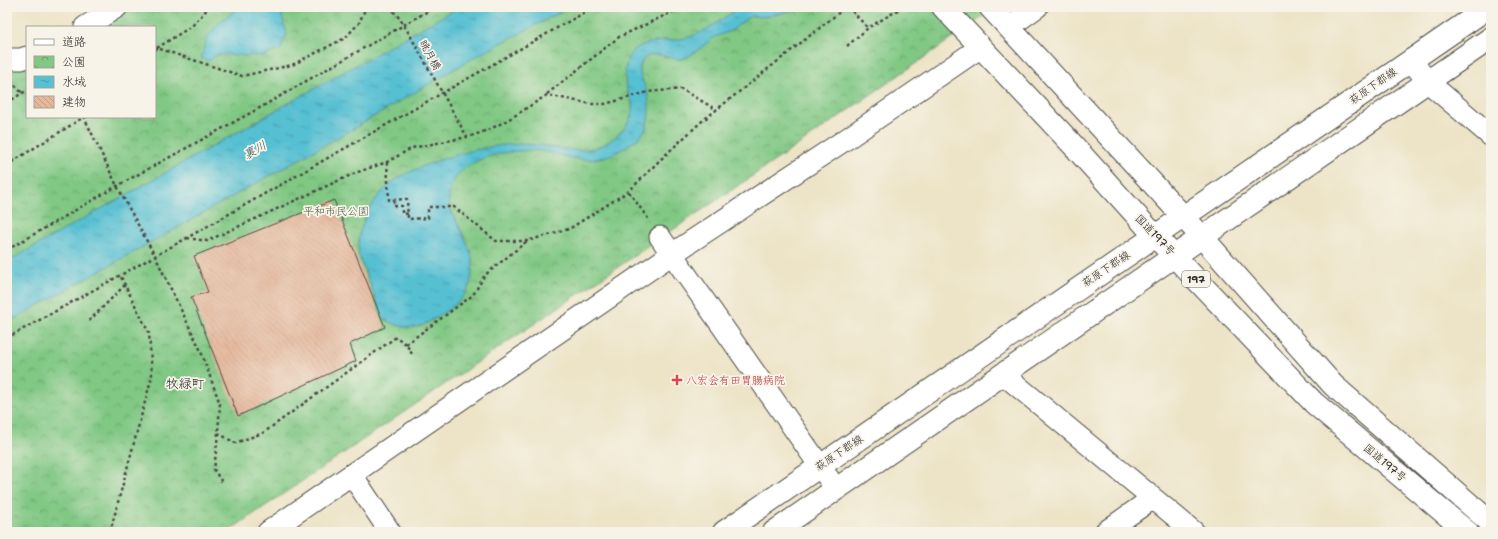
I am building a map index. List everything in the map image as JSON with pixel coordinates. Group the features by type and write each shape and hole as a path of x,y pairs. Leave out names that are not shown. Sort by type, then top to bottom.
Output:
{"main road":[{"name":"国道197号","path":"943,7 1155,236 1314,403 1467,532"},
{"name":"197","path":"990,7 1202,237 1333,385 1491,523"},
{"name":"萩原下郡線","path":"724,532 1489,7"},
{"path":"774,532 1491,38"}],"street":[{"path":"87,26 117,7"},
{"path":"1009,26 1037,7"},
{"path":"268,532 672,254 848,138 980,47"},
{"path":"7,59 21,59 26,57"},
{"path":"1412,60 1428,82 1491,136"},
{"path":"660,237 836,489"},
{"path":"1003,374 1194,532"},
{"path":"352,475 390,532"},
{"path":"1105,532 1153,498"}],"path":[{"path":"156,49 192,26 209,7"},
{"path":"156,49 242,76 292,65 345,38 359,23 366,7"},
{"name":"眺月橋","path":"389,7 404,25 467,137"},
{"path":"7,250 117,186 201,141 435,7"},
{"path":"7,338 155,256 594,7"},
{"path":"186,238 208,241 355,173 387,162 412,148 484,133 499,126 547,95 619,37 683,7"},
{"path":"387,162 389,200 407,199 408,219 428,218 428,207 454,206 496,242 527,241 569,229 629,192 661,159 717,110 847,7 868,28"},
{"path":"847,46 868,28 898,10"},
{"path":"7,76 22,93"},
{"path":"547,95 592,104 605,104 648,92 682,89 717,110"},
{"path":"7,103 26,91"},
{"path":"7,164 82,118"},
{"path":"84,118 117,186 155,256 200,349 220,404 214,470 222,482"},
{"path":"629,192 660,237"},
{"path":"394,200 394,206 402,206 402,213 408,214"},
{"path":"406,344 473,295 485,275 527,241"},
{"path":"110,532 152,376 149,333 120,275"},
{"path":"89,321 125,285"},
{"path":"218,433 235,442 263,433 396,337 406,344 412,354"}],"green space":[{"name":"平和市民公園","path":"125,7 997,7 801,143 227,532 7,532 7,68 26,66 26,118 156,118 156,26 96,26"}],"water":[{"path":"239,7 283,7 282,16 287,34 280,50 263,56 217,55 208,61 201,58 207,38 219,23"},
{"name":"裏川","path":"459,7 570,7 473,58 353,129 7,323 7,262"},
{"path":"742,7 797,7 794,10 769,16 749,17 732,30 715,37 685,58 676,59 654,54 645,58 640,67 640,72 649,99 649,112 646,128 634,142 621,150 604,157 586,160 539,151 508,152 492,155 477,161 464,169 455,179 449,193 450,209 464,236 472,257 472,275 467,290 459,301 453,306 441,315 422,325 415,327 400,326 383,318 359,256 358,245 363,222 368,211 382,192 391,184 400,177 423,166 478,149 529,144 582,150 591,149 608,142 626,126 631,115 632,102 625,80 625,73 627,61 632,52 637,48 651,43 689,37 710,27"}],"building":[{"path":"334,200 385,327 350,344 356,361 238,416 191,297 208,292 194,256"}],"place":[{"name":"八宏会有田胃腸病院","path":"677,380"}],"district":[{"name":"牧緑町","path":"185,383"}]}
